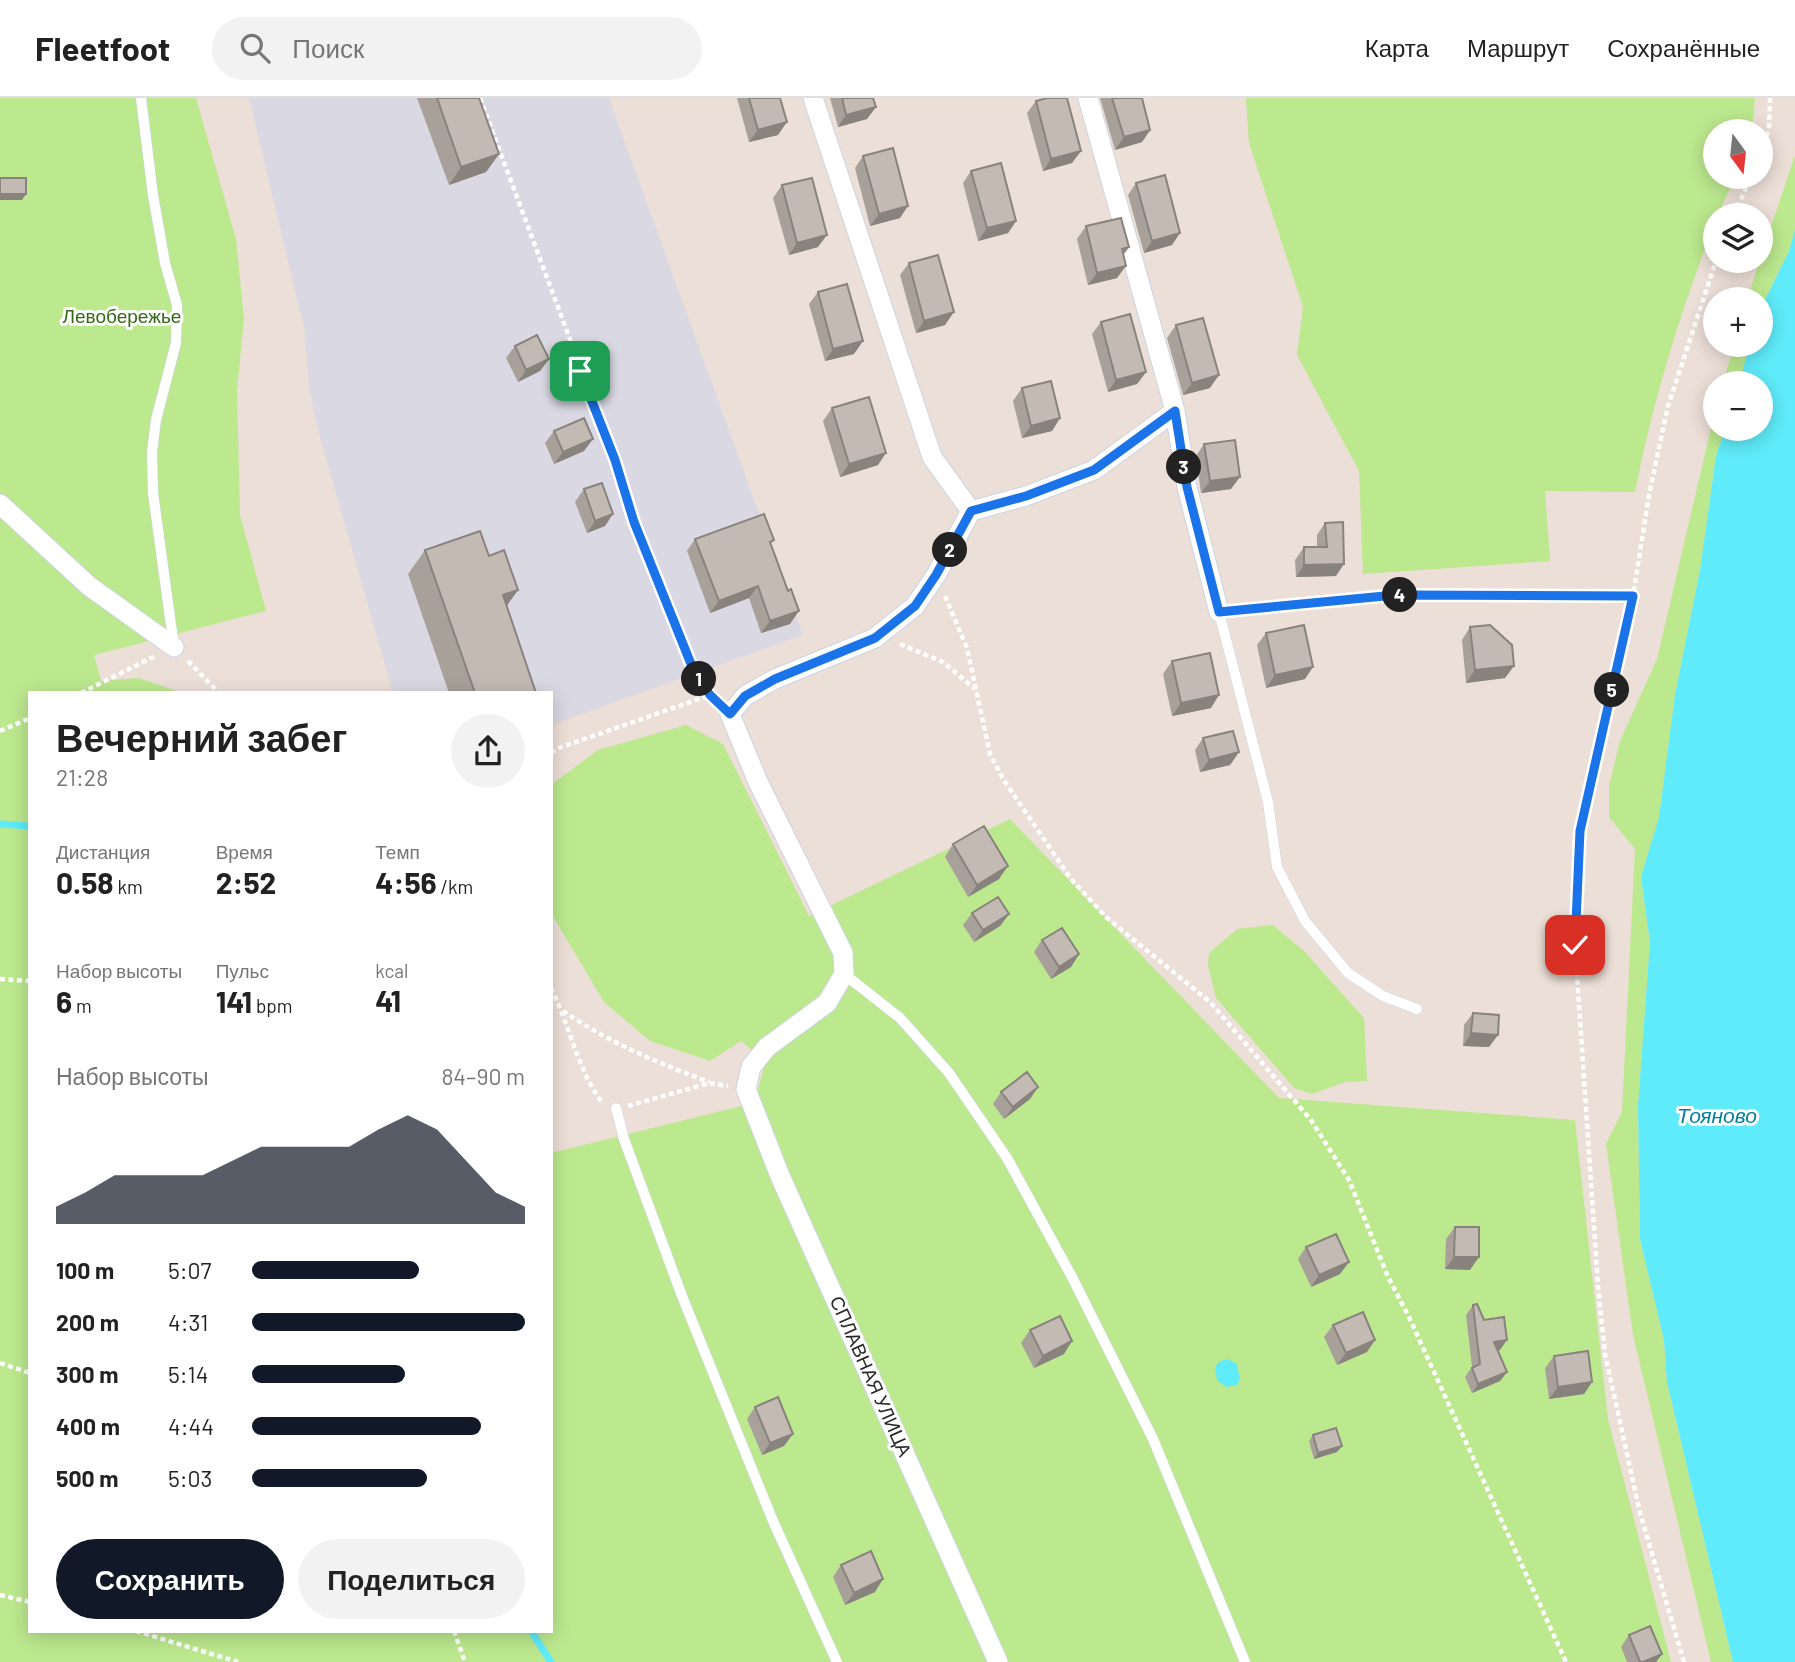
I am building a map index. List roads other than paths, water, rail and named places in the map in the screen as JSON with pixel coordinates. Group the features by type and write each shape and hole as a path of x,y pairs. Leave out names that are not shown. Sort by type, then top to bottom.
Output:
{"street":[{"path":"813,98 932,457 971,511"},
{"path":"1088,98 1175,411 1187,487 1219,612"},
{"path":"844,974 842,953 758,782 730,714 745,696 775,679 875,638 915,606 936,575 971,511 1026,496 1094,470 1175,411"},
{"path":"0,504 89,586 174,647"},
{"name":"СПЛАВНАЯ УЛИЦА","path":"844,974 827,1003 767,1047 751,1067 746,1089 780,1176 998,1662"}],"lane":[{"path":"141,98 165,263 177,305 176,343 156,420 152,452 153,493 174,647"},
{"path":"1219,612 1268,802 1277,867 1306,921 1348,973 1383,996 1417,1009"},
{"path":"844,974 909,1027 949,1073 1007,1158 1072,1277 1153,1439 1245,1662"},
{"path":"616,1108 624,1139 682,1296 773,1521 838,1662"}],"water":[{"name":"Тояново","path":"1795,229 1795,1662 1733,1662 1667,1382 1664,1340 1640,1239 1638,1106 1650,942 1641,877 1659,817 1675,695 1700,570 1716,456 1721,441 1773,441 1773,371 1742,371 1747,357 1773,357 1771,287 1789,251"},
{"path":"1227,1359 1236,1363 1240,1378 1237,1385 1226,1387 1217,1380 1215,1367"}],"waterway":[{"path":"0,824 28,826"},
{"path":"532,1633 551,1662"}],"park label":[{"name":"Левобережье","path":"122,316"}]}
